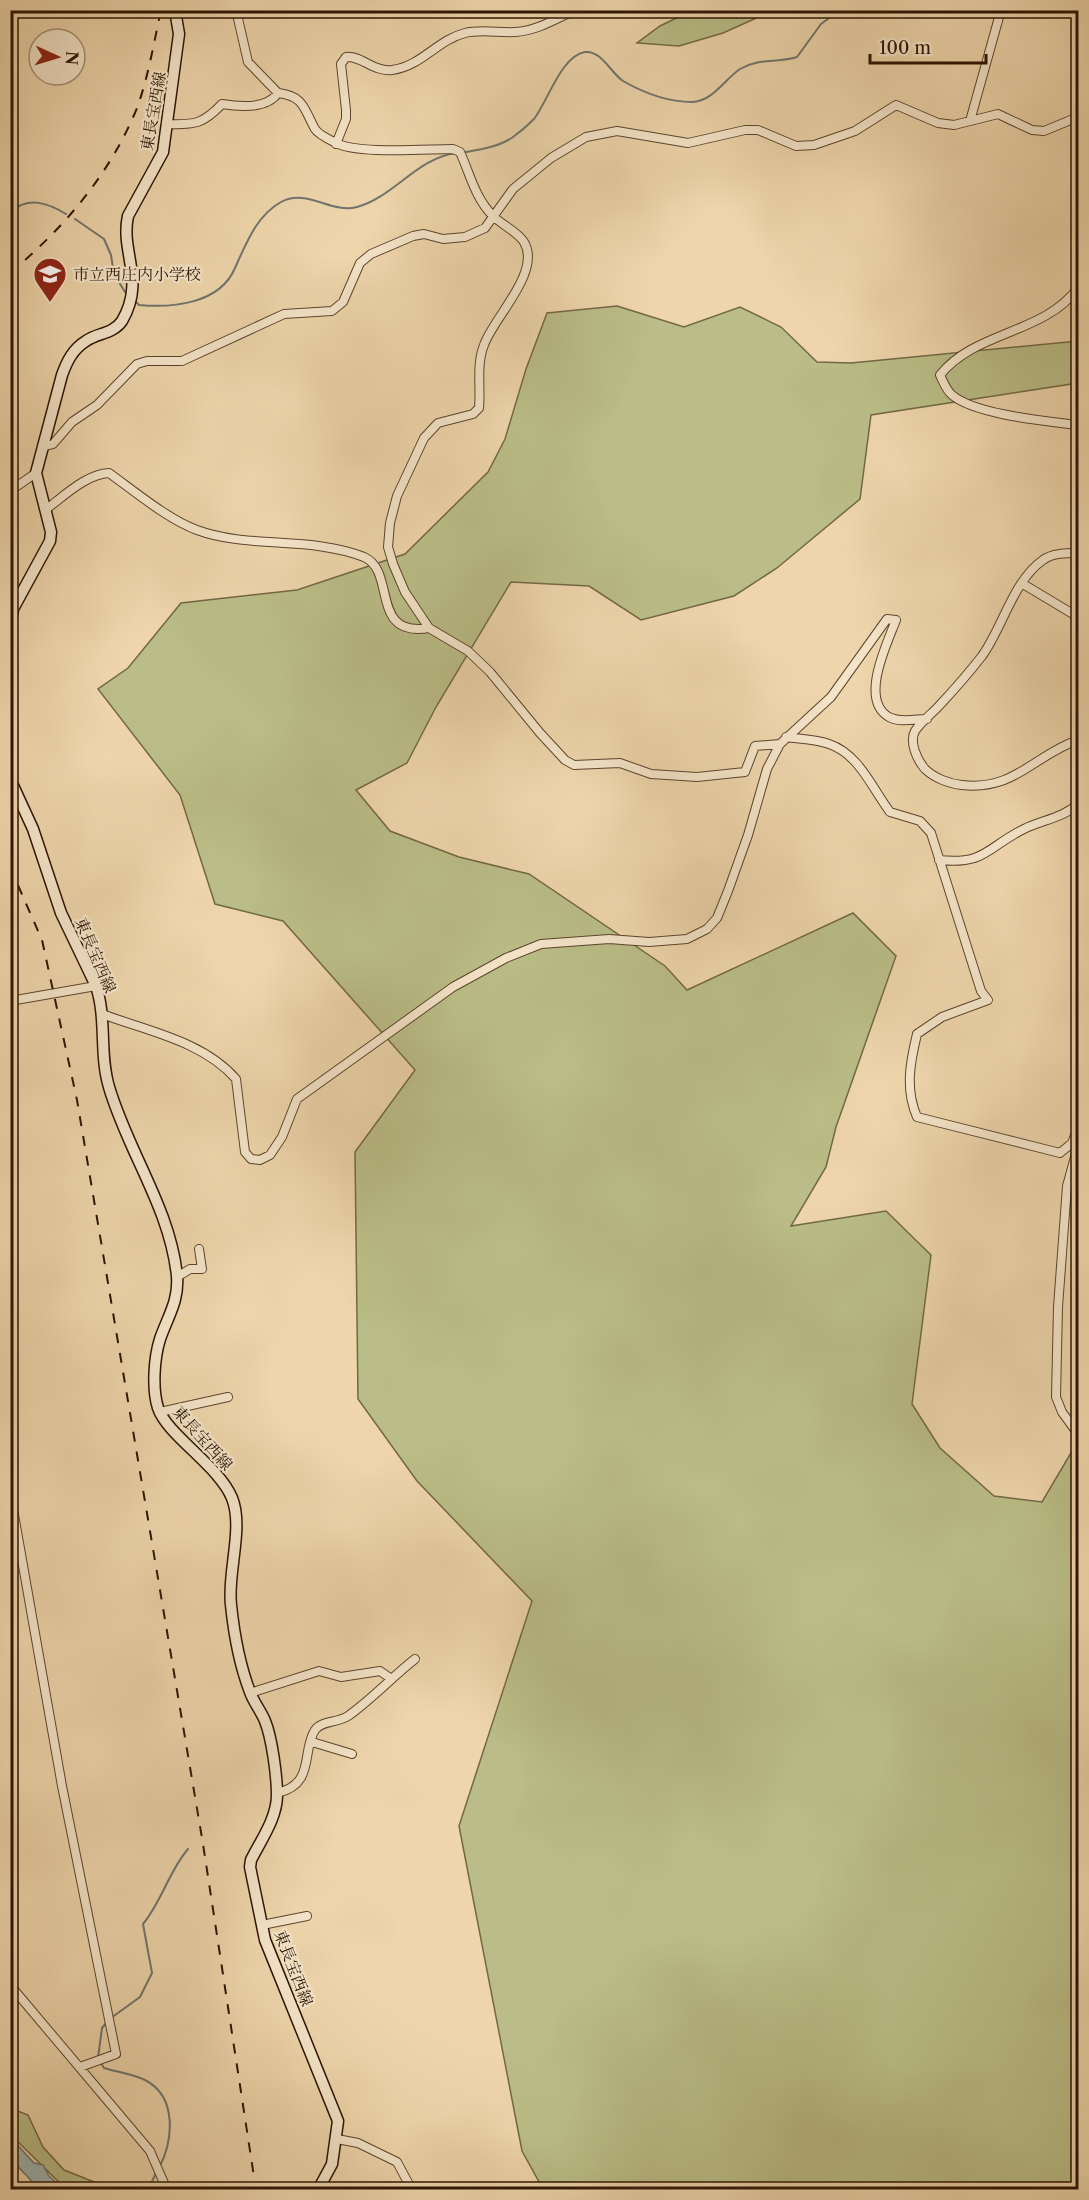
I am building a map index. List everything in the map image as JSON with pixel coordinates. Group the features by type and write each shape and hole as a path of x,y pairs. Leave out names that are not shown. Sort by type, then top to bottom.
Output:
{"main road":[{"name":"東長宝西線","path":"10,628 13,609 50,541 51,532 36,473 67,359 86,340 111,331 121,322 130,302 134,274 126,226 128,216 158,164 167,124 178,34 175,10"},
{"name":"東長宝西線","path":"10,779 33,829 61,913 96,986 102,1014 103,1064 109,1089 159,1202 177,1277 177,1296 160,1340 156,1360 155,1391 160,1412 224,1482 233,1500 236,1516 231,1602 250,1693 268,1729 277,1793 276,1809 251,1860 265,1940 338,2121 337,2139 328,2175 318,2190"}],"street":[{"path":"236,10 248,62 278,93 297,98 308,111 316,130 336,144 396,150 458,150 471,184 492,215 524,241 529,255 516,294 484,345 478,378 479,408 473,414 438,423 424,438 397,496 390,523 388,547 405,592 429,628 468,651 483,665 546,740 565,760 574,765 620,763 651,774 697,777 738,775 745,772 755,746 783,740 828,743 845,751 859,765 890,813 920,821 931,832 981,991 988,1000 942,1017 917,1034 910,1062 909,1094 917,1117 1060,1153 1072,1143 1078,1128"},
{"path":"336,144 346,119 341,64 346,57 353,56 374,68 386,70 406,68 465,33 517,32 536,28 575,10"},
{"path":"970,121 1001,10"},
{"path":"167,124 189,125 207,120 222,104 254,106 274,98 278,93"},
{"path":"42,447 53,444 72,422 122,382 130,369 137,364 147,361 182,361 284,314 332,311 343,302 360,263 371,254 413,236 424,234 443,239 465,237 485,228 492,215 513,189 572,144 601,133 617,132 688,143 745,130 758,130 796,146 814,145 855,131 896,105 938,123 954,125 998,114 1032,130 1044,131 1078,117"},
{"path":"1078,288 1068,303 962,354 940,375 951,395 968,403 1024,418 1078,425"},
{"path":"10,491 36,473"},
{"path":"45,510 83,483 101,473 109,473 196,530 230,538 273,540 327,548 366,558 376,567 389,612 398,624 415,630 429,628"},
{"path":"1078,553 1045,558 1023,584 983,654 961,682 914,732 914,751 925,769 956,785 979,787 996,785 1078,740"},
{"path":"1023,584 1078,617"},
{"path":"102,1014 175,1039 228,1070 236,1079 245,1152 251,1159 260,1160 270,1155 282,1137 297,1099 453,987 506,958 541,944 609,939 649,942 687,939 707,929 717,918 728,891 748,835 767,769 783,740 831,697 887,619 896,620 877,674 874,692 879,706 889,717 902,720 927,719"},
{"path":"939,860 970,861 992,851 1023,829 1058,817 1078,804"},
{"path":"10,1001 96,986"},
{"path":"1078,1146 1067,1186 1058,1307 1056,1397 1062,1412 1078,1434"},
{"path":"177,1277 190,1269 202,1269 199,1249"},
{"path":"160,1412 228,1397"},
{"path":"10,1492 62,1785 116,2054 80,2067"},
{"path":"277,1793 286,1791 302,1775 314,1732 320,1725 346,1717 415,1659"},
{"path":"250,1693 319,1671 341,1677 380,1671 390,1678"},
{"path":"312,1742 352,1754"},
{"path":"262,1925 307,1916"},
{"path":"10,1984 150,2151 166,2190"},
{"path":"337,2139 358,2143 397,2162 412,2190"}],"green space":[{"path":"693,10 772,11 723,33 679,46 637,43 660,26"},
{"path":"617,306 684,327 740,307 781,327 817,362 851,363 1078,341 1078,383 871,415 860,499 777,568 734,596 641,620 589,586 511,582 436,707 407,763 356,790 390,831 459,857 529,874 665,966 687,990 853,913 896,956 836,1127 826,1167 791,1226 886,1211 931,1255 912,1404 940,1448 994,1496 1042,1502 1078,1441 1078,2189 543,2189 522,2151 459,1826 532,1601 417,1481 358,1399 355,1152 415,1070 283,921 215,904 180,795 98,689 128,668 181,603 297,590 405,554 488,472 505,439 526,369 547,313"},
{"path":"10,2108 28,2115 43,2147 64,2170 97,2183 97,2189 66,2189 11,2135"}],"water":[{"path":"10,2137 34,2163 43,2165 49,2176 63,2189 37,2189 15,2163 12,2157"}],"waterway":[{"path":"461,153 488,148 521,131 534,119 562,70 576,55 591,52 601,58 623,81 656,96 674,100 699,101 712,94 740,69 761,62 797,57 821,24 840,10"},
{"path":"134,300 139,305 166,306 194,301 218,289 228,280 258,223 281,202 291,198 300,198 338,207 357,207 383,195 429,162 456,153"},
{"path":"10,212 24,204 38,203 66,214"},
{"path":"75,219 104,239 111,255 114,274 125,292"},
{"path":"111,2018 140,1997 152,1973 143,1924 188,1849"},
{"path":"98,2058 102,2028 107,2022"},
{"path":"101,2063 104,2068 145,2080 163,2097 170,2120 167,2145 159,2168"},
{"path":"148,2190 156,2173"}],"railway":[{"path":"10,273 67,218 84,198 113,155 126,132 141,96 161,10"},
{"path":"10,867 42,940 77,1100 203,1844 256,2190"}],"place":[{"name":"市立西庄内小学校","path":"50,303"}]}
